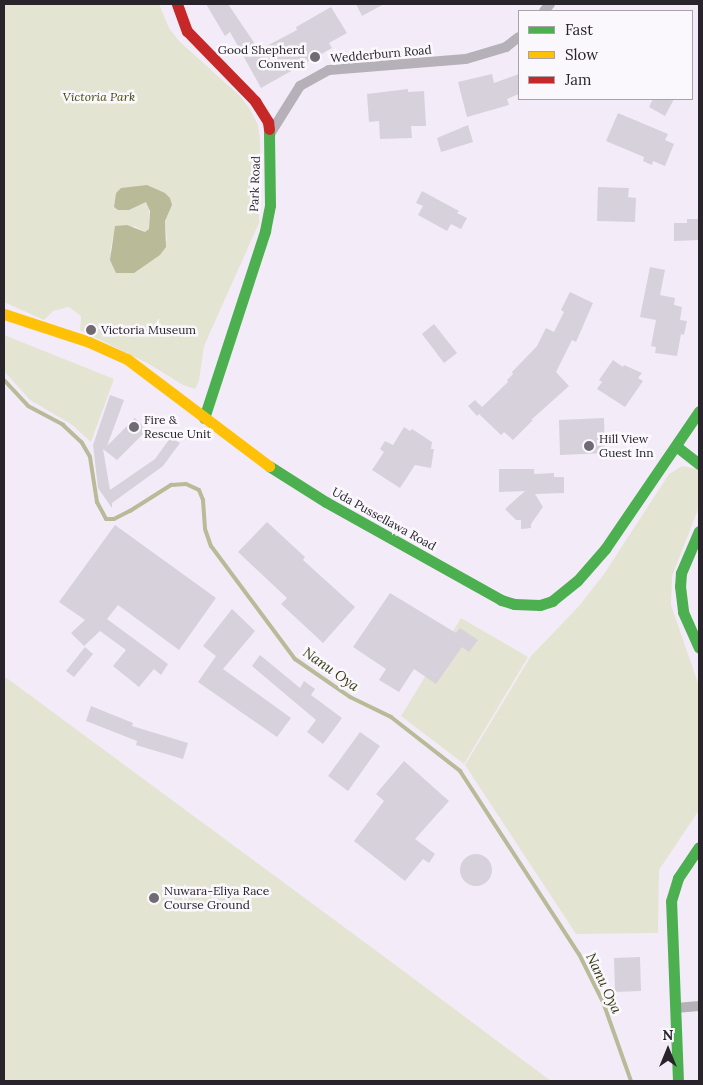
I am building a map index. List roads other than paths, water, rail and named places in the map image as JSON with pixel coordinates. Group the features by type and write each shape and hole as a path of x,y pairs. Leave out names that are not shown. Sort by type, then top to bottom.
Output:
{"main road":[{"name":"Park Road","path":"177,4 187,31 255,101 268,122 270,134 270,205 265,232 204,418"},
{"name":"Uda Pussellawa Road","path":"4,314 89,342 121,356 140,367 251,454 326,502 501,600 526,606 552,601 564,593 590,568 699,411"},
{"path":"676,446 699,464"},
{"path":"699,530 681,573 680,586 683,612 699,648"},
{"path":"678,1081 676,1008 670,928 671,901 678,878 699,847"}],"street":[{"name":"Wedderburn Road","path":"270,134 300,86 330,70 466,59 506,47 518,38"},
{"path":"676,1008 699,1006"}],"waterway":[{"name":"Nanu Oya","path":"4,380 28,406 63,425 82,443 90,457 97,502 106,519 114,519 130,511 171,485 186,484 199,490 203,500 205,529 211,546 295,659 350,697 391,717 460,771 579,954 603,1002 631,1081"}],"place":[{"name":"Good Shepherd Convent","path":"315,57"},
{"name":"Victoria Museum","path":"91,330"},
{"name":"Fire & Rescue Unit","path":"134,427"},
{"name":"Hill View Guest Inn","path":"589,446"},
{"name":"Nuwara-Eliya Race Course Ground","path":"154,898"}],"park label":[{"name":"Victoria Park","path":"99,97"}]}
